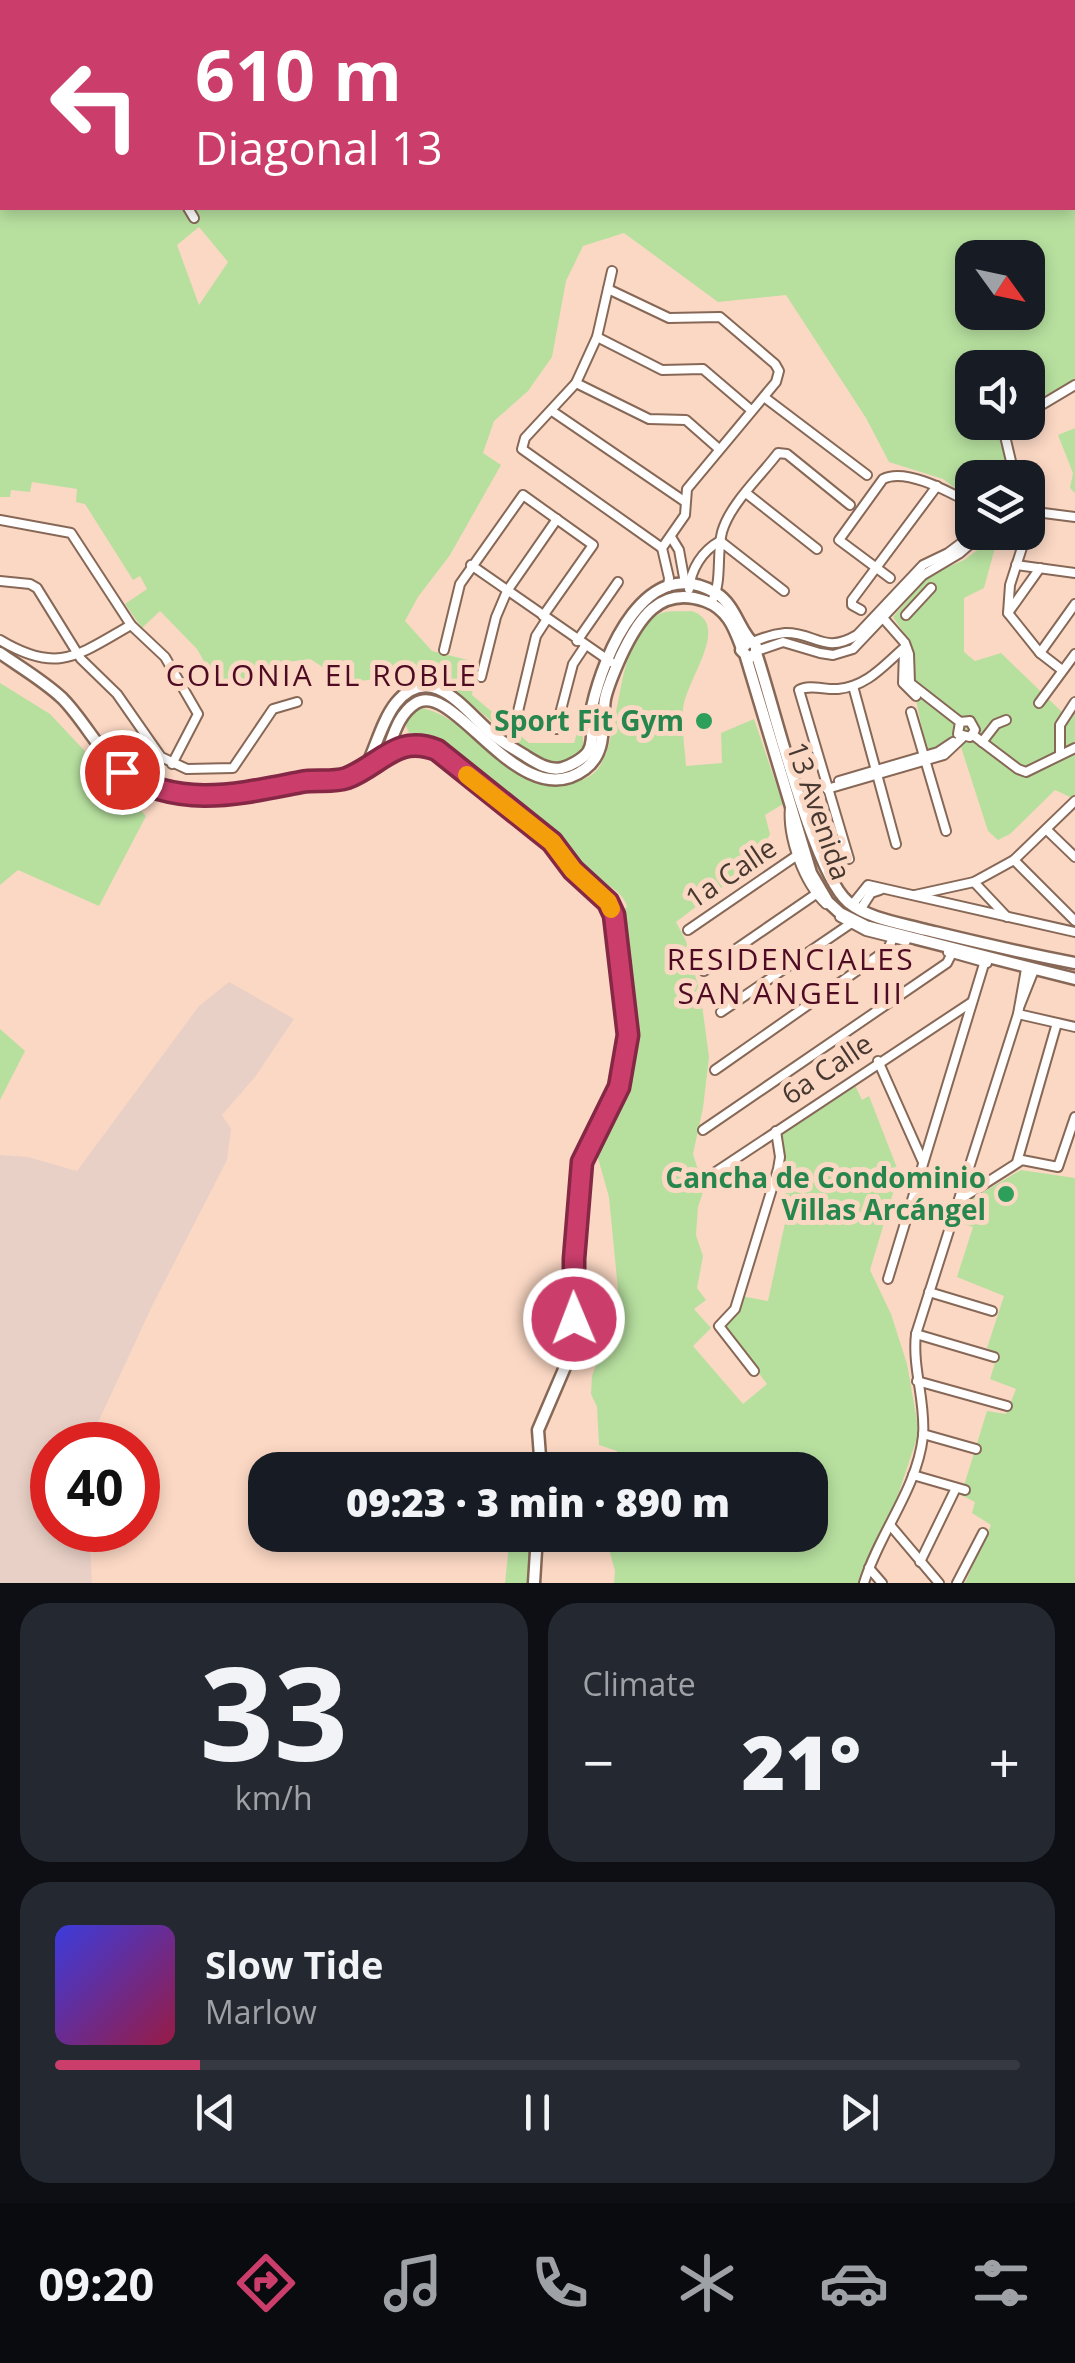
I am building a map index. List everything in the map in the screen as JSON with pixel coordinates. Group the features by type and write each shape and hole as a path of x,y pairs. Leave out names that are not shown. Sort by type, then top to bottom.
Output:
{"street":[{"path":"189,210 194,218"},
{"path":"612,271 596,337 576,383 526,438 522,449 662,548 668,587"},
{"path":"608,289 670,318 720,317 776,364 779,371 776,382 686,489 685,515 662,548"},
{"path":"596,337 662,370 703,369 751,410"},
{"path":"576,383 649,419 686,420 719,449"},
{"path":"1045,402 1075,385"},
{"path":"764,397 867,475"},
{"path":"552,411 684,501"},
{"path":"714,598 726,520 778,454 782,452 850,505"},
{"path":"890,578 842,543 841,535 888,475 937,486 955,495"},
{"path":"861,610 851,602 937,486"},
{"path":"746,493 816,549"},
{"path":"444,650 460,584 523,495 593,545 536,636 515,724"},
{"path":"1045,513 1075,517"},
{"path":"481,677 496,617 507,591 557,519"},
{"path":"0,520 71,534 130,625 165,657 198,713 172,764"},
{"path":"671,537 688,582 714,598"},
{"path":"687,598 693,569 709,548 720,541"},
{"path":"720,541 784,590"},
{"path":"750,648 782,642 820,654 846,652 858,645 923,565 955,548"},
{"path":"910,582 957,550"},
{"path":"1021,550 1010,584 1008,613 1040,653 1062,670"},
{"path":"471,565 613,663"},
{"path":"1016,565 1075,573"},
{"path":"1008,613 1040,568"},
{"path":"0,581 37,588 78,654 118,694 156,752 172,764 187,769 233,768 273,709 297,702"},
{"path":"556,728 581,643 618,582"},
{"path":"366,767 393,706 405,694 423,686 438,688 456,699 494,736 539,764 564,768 588,751 591,713 634,608 646,596 688,582"},
{"path":"910,582 923,596"},
{"path":"906,615 930,588"},
{"path":"621,645 646,612 673,597 714,598"},
{"name":"13 Avenida","path":"714,598 750,648 822,866 838,891 856,907 995,962 1075,979"},
{"path":"1040,653 1075,604"},
{"path":"880,616 902,636 906,647 902,654 903,683 959,730 973,734 1026,772 1075,748"},
{"path":"0,637 59,660 78,654 130,625"},
{"path":"850,858 799,690 802,686 853,686 877,674 906,647"},
{"name":"13 Avenida","path":"750,648 790,806 816,883 840,913 866,926 954,946 1007,950 1075,964"},
{"path":"0,653 59,695 122,772 159,790 200,796 246,794 306,781 344,779 407,744 437,750 552,842 573,870 608,902 614,915 628,1035 619,1087 582,1162 574,1259 575,1325 571,1352 538,1430 540,1452"},
{"path":"1038,703 1075,654"},
{"path":"385,756 401,717 414,704 434,701 451,710 487,746 534,775 552,780 568,778 597,757 613,663"},
{"path":"853,686 896,844"},
{"path":"1060,754 1060,725 1075,702"},
{"path":"911,712 946,831"},
{"path":"827,787 924,759 950,746 965,720 974,725 973,734"},
{"path":"982,742 996,724 1006,720"},
{"path":"912,896 974,882 1014,860 1075,802"},
{"path":"703,1130 947,963 954,946 894,938 850,924 816,894 799,854 789,819 790,806"},
{"path":"1047,830 1075,857"},
{"name":"1a Calle","path":"688,930 799,854"},
{"path":"1014,860 1075,921"},
{"path":"974,882 1007,917"},
{"path":"856,907 880,890 1075,932"},
{"path":"704,971 816,894"},
{"path":"721,1012 850,924"},
{"path":"715,1070 888,949 894,938"},
{"path":"888,1279 972,1002 995,962 1007,950"},
{"path":"864,1583 913,1475 923,1434 913,1359 916,1334 1019,1010 1035,970 1048,958"},
{"name":"6a Calle","path":"708,1176 972,1002"},
{"path":"1019,1010 1075,1028"},
{"path":"1017,1162 1057,1023"},
{"path":"878,1061 924,1163"},
{"path":"962,1198 1026,1159 1058,1167 1075,1119"},
{"path":"754,1371 719,1326 735,1310 778,1169 776,1131"},
{"path":"930,1292 992,1311"},
{"path":"916,1334 994,1357"},
{"path":"917,1381 1007,1406"},
{"path":"923,1434 976,1448"},
{"path":"913,1475 960,1489 920,1562"},
{"path":"890,1525 938,1583"},
{"path":"957,1583 984,1533"},
{"path":"534,1583 537,1552"},
{"path":"870,1568 882,1583"}],"shaded area":[{"path":"229,982 294,1019 255,1077 222,1115 231,1129 227,1160 98,1422 30,1422 30,1552 90,1552 92,1583 0,1583 0,1155 28,1157 77,1171 199,1006"}],"green space":[{"path":"0,210 1075,210 1075,380 1045,395 1045,350 955,350 955,440 1000,440 1006,460 955,460 955,488 943,479 889,462 866,418 786,295 718,302 624,233 583,246 566,281 552,357 528,391 494,421 483,453 501,465 450,555 405,621 432,651 476,662 472,695 529,743 574,743 581,719 584,751 569,763 536,759 477,709 405,667 394,667 374,679 348,683 310,659 288,662 278,677 260,665 246,681 236,673 219,688 197,649 160,611 142,628 125,604 147,589 140,576 133,580 85,504 76,502 77,489 32,482 30,492 11,490 10,497 0,497","holes":["199,227 228,262 199,305 177,245"]},
{"path":"1075,428 1075,493 1070,488 1073,473 1058,435"},
{"path":"977,550 994,550 984,588 964,598 964,652 975,661 1001,653 1062,712 1075,699 1075,795 1070,797 1055,790 1010,834 998,840 988,831 959,741 954,739 934,751 926,748 912,681 912,645 893,617 928,576"},
{"path":"692,611 703,618 708,628 704,654 683,709 686,766 722,763 721,733 754,719 783,804 765,815 770,834 765,844 768,852 676,922 686,941 701,997 709,1057 693,1154 704,1189 696,1235 703,1256 697,1288 706,1300 694,1309 711,1328 693,1346 743,1404 767,1384 723,1326 741,1296 768,1301 790,1200 774,1188 783,1165 781,1131 854,1083 862,1100 869,1096 899,1173 870,1270 891,1314 907,1364 919,1432 898,1495 860,1583 614,1583 610,1552 828,1552 828,1452 617,1452 599,1445 592,1376 621,1321 609,1197 596,1151 606,1125 628,1095 637,1035 618,920 627,906 615,890 533,828 449,746 431,735 409,733 405,723 422,708 462,728 524,773 546,782 567,784 590,776 601,764 609,744 633,644 645,625 669,612"},
{"path":"0,683 50,714 146,816 99,906 18,870 0,885"},
{"path":"0,1029 25,1051 0,1100"},
{"path":"1021,1170 1075,1178 1075,1583 965,1583 991,1525 972,1513 975,1502 961,1495 987,1411 1006,1414 1016,1389 990,1379 998,1353 987,1348 1004,1296 957,1277 973,1227 961,1223 968,1201"},
{"path":"508,1552 539,1552 535,1583 505,1583"}],"slow traffic":[{"path":"467,775 552,842 611,909"}],"place":[{"name":"Sport Fit Gym","path":"704,721"},
{"name":"Cancha de Condominio Villas Arcángel","path":"1006,1194"}],"district":[{"name":"COLONIA EL ROBLE","path":"322,676"},
{"name":"RESIDENCIALES SAN ANGEL III","path":"791,977"}],"route":[{"path":"122,772 144,786 183,795 246,794 306,781 344,779 407,744 421,744 437,750 552,842 573,870 608,902 614,915 628,1035 619,1087 582,1162 574,1259 574,1319"}]}
